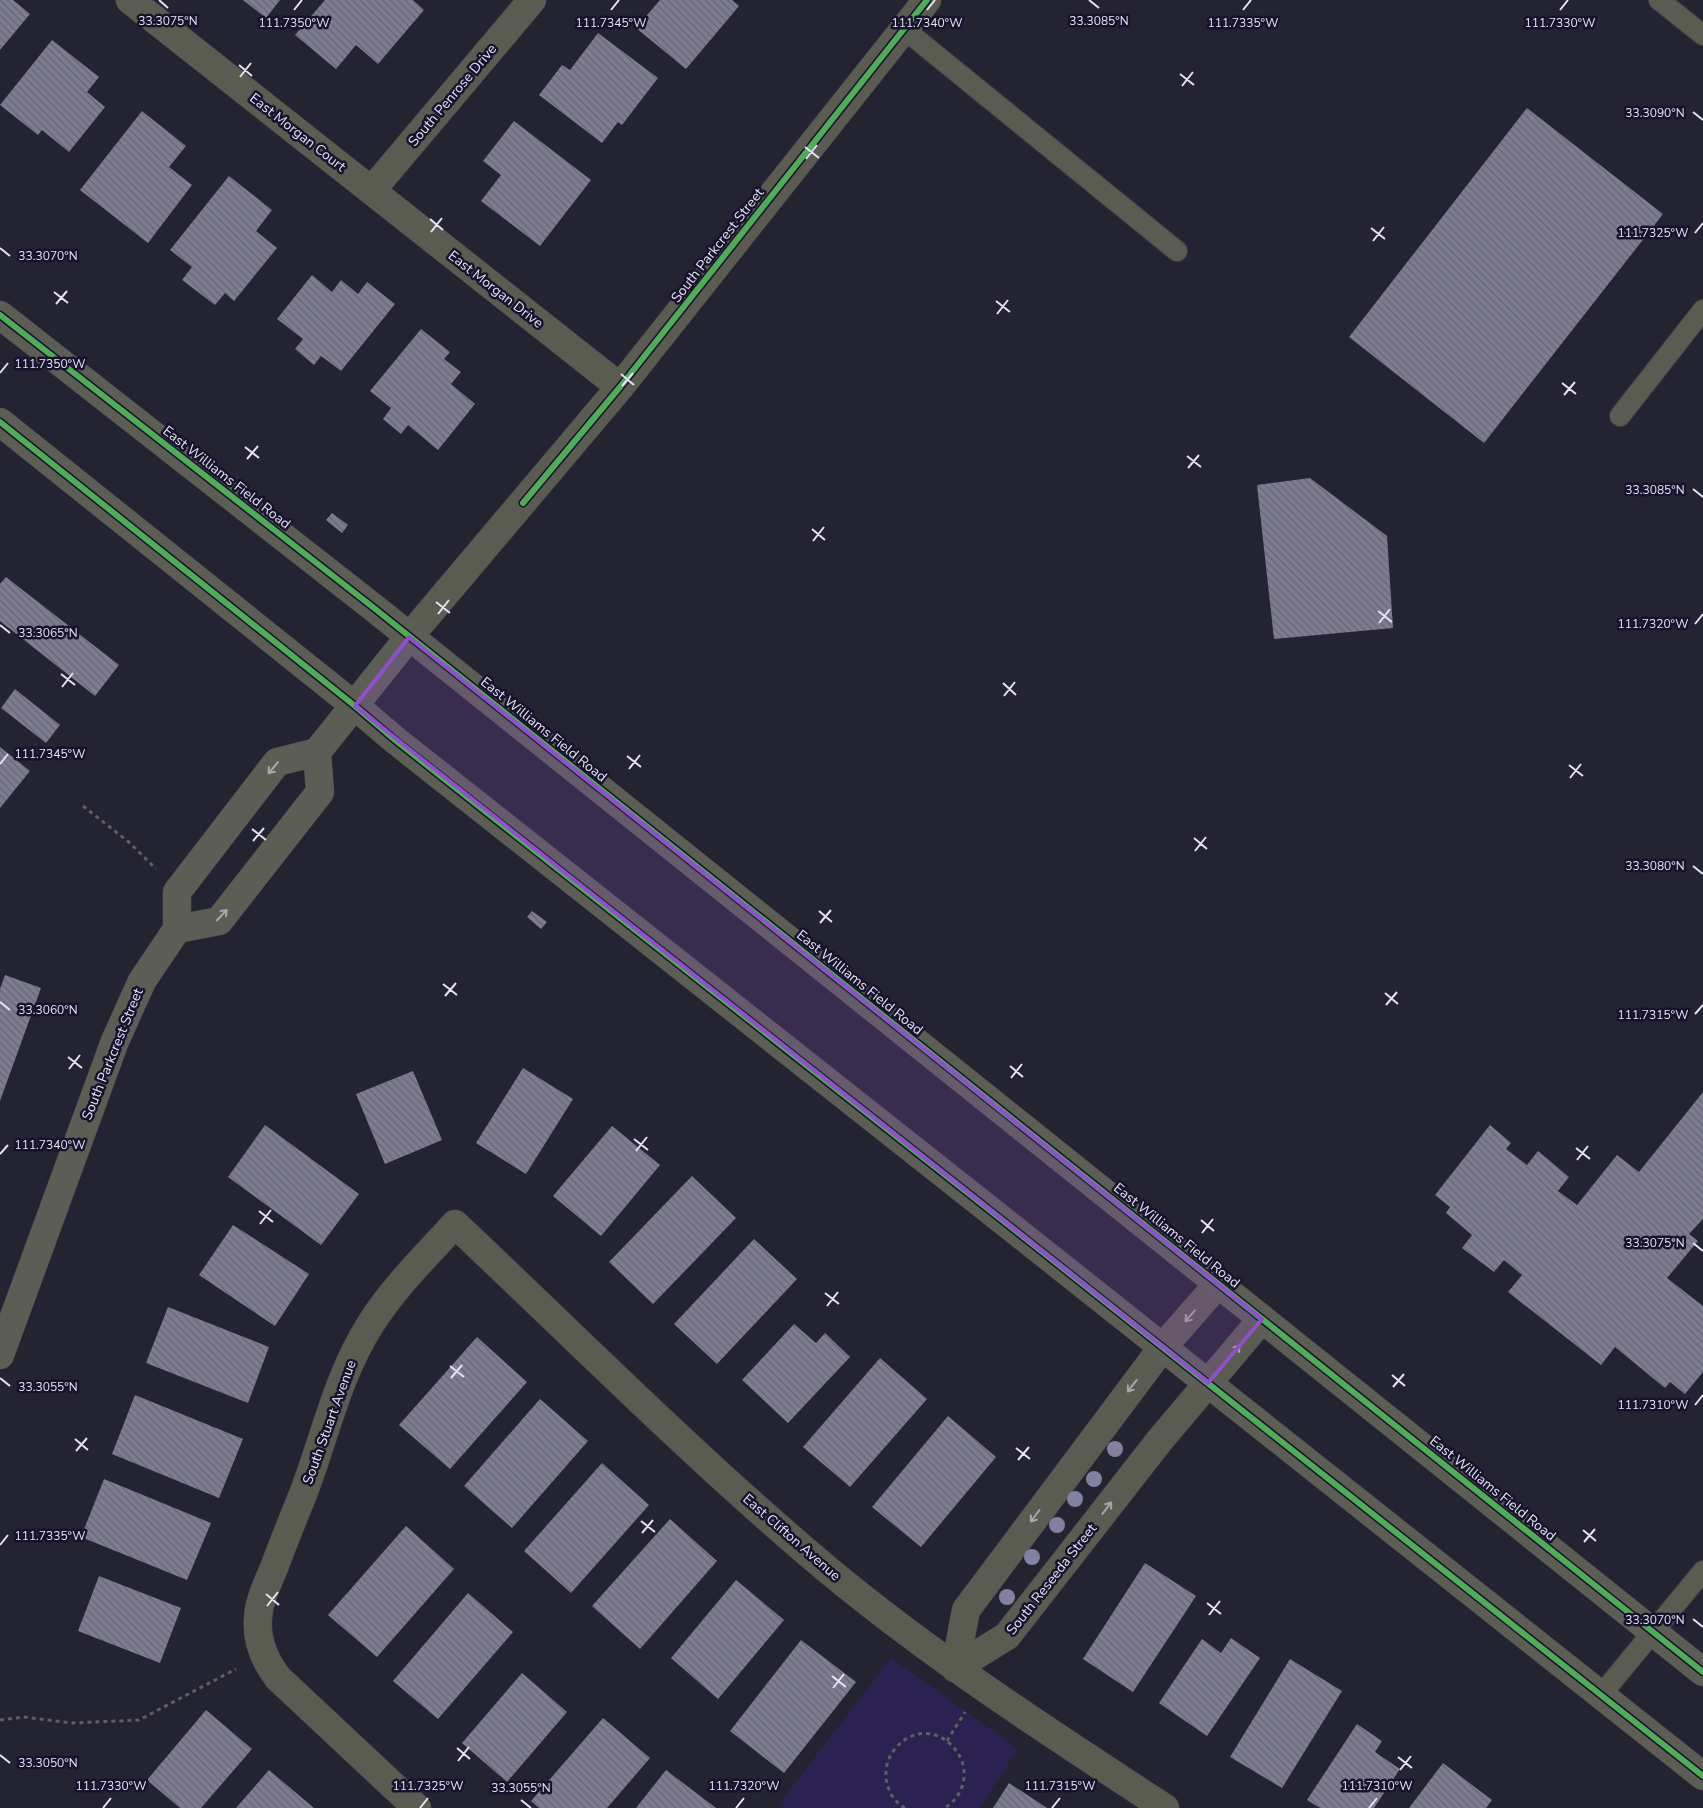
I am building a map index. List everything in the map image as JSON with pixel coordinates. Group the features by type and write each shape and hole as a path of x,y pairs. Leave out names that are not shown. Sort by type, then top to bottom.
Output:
{"main road":[{"name":"East Williams Field Road","path":"0,315 410,637 1703,1672"},
{"path":"0,422 355,706 402,746 1703,1776"},
{"name":"South Parkcrest Street","path":"317,752 410,637"},
{"path":"317,752 320,792 219,921 177,929 177,892 277,762 317,752"},
{"name":"South Parkcrest Street","path":"0,1355 115,1040 142,981 177,929"}],"street":[{"name":"East Morgan Court","path":"130,0 372,190"},
{"name":"South Penrose Drive","path":"372,190 532,0"},
{"name":"South Parkcrest Street","path":"410,637 620,387 927,0"},
{"name":"East Morgan Drive","path":"372,190 620,387"},
{"name":"South Stuart Avenue","path":"416,1808 278,1678 269,1666 261,1647 258,1619 262,1599 304,1491 346,1370 366,1332 384,1304 455,1224"},
{"name":"East Clifton Avenue","path":"455,1224 707,1462 829,1570 956,1668 1165,1808"},
{"path":"956,1668 966,1610 1162,1348 1218,1284"},
{"name":"South Reseeda Street","path":"956,1668 1007,1636 1160,1440 1262,1319"}],"lane":[{"path":"1659,0 1703,35"},
{"path":"904,29 1176,251"},
{"path":"1620,416 1703,310"},
{"path":"1601,1695 1703,1571"}],"path":[{"path":"83,806 156,868"},
{"path":"0,1720 24,1717 72,1723 139,1720 236,1669"},
{"path":"947,1741 968,1708"},
{"path":"905,1808 892,1796 886,1784 885,1770 889,1757 897,1746 907,1738 920,1734 934,1736 947,1741 956,1749 962,1760 963,1785 957,1796 944,1808"}],"highlighted area":[{"path":"409,637 1262,1319 1208,1383 355,706"}],"shaded area":[{"path":"891,1658 1018,1749 980,1808 785,1808 779,1804"}],"building":[{"path":"0,0 13,0 30,14 0,50"},
{"path":"243,0 280,0 266,18"},
{"path":"325,0 413,0 424,10 378,64 356,45 336,69 295,35"},
{"path":"660,0 732,0 739,6 686,69 636,28"},
{"path":"598,33 658,78 622,125 618,122 602,143 539,95 562,65 570,70"},
{"path":"52,40 99,77 87,92 105,107 69,152 42,130 38,135 0,105"},
{"path":"1527,108 1663,214 1484,443 1349,337"},
{"path":"142,111 186,146 169,167 192,185 148,243 80,190"},
{"path":"514,121 591,180 540,246 481,201 501,175 483,161"},
{"path":"229,176 272,210 256,231 277,248 234,301 225,293 215,305 182,280 192,267 170,250"},
{"path":"312,275 332,292 341,280 358,294 367,282 395,304 341,371 321,356 314,365 295,349 303,339 277,319"},
{"path":"421,329 450,352 444,359 461,372 451,384 475,404 438,450 408,425 401,434 383,419 391,408 370,391"},
{"path":"1310,478 1387,536 1393,628 1274,639 1257,485"},
{"path":"332,513 348,525 342,533 326,520"},
{"path":"6,577 119,665 95,696 0,621 0,584"},
{"path":"15,689 60,725 46,743 1,708"},
{"path":"0,747 30,771 0,808"},
{"path":"532,911 547,922 541,929 527,917"},
{"path":"5,975 41,988 0,1101 0,989"},
{"path":"523,1068 573,1099 526,1174 476,1143"},
{"path":"413,1071 442,1140 385,1164 356,1094"},
{"path":"1703,1092 1703,1219 1689,1234 1698,1241 1667,1278 1703,1306 1703,1372 1685,1394 1670,1382 1665,1388 1615,1347 1601,1365 1508,1292 1522,1275 1504,1260 1494,1272 1462,1248 1472,1235 1446,1213 1450,1207 1435,1195 1490,1125 1511,1143 1506,1149 1527,1165 1538,1151 1569,1177 1558,1191 1577,1205 1617,1155 1639,1172"},
{"path":"265,1125 359,1194 321,1245 228,1177"},
{"path":"612,1126 660,1165 601,1236 553,1196"},
{"path":"692,1176 736,1218 653,1304 609,1262"},
{"path":"233,1225 309,1274 275,1326 199,1275"},
{"path":"754,1239 797,1279 717,1364 674,1324"},
{"path":"168,1307 269,1347 248,1403 146,1363"},
{"path":"794,1324 816,1343 825,1333 850,1357 788,1423 742,1380"},
{"path":"477,1337 527,1382 450,1469 399,1425"},
{"path":"880,1358 927,1399 850,1487 803,1447"},
{"path":"135,1395 243,1439 219,1498 112,1454"},
{"path":"540,1399 588,1441 512,1528 464,1486"},
{"path":"948,1416 996,1457 921,1547 872,1507"},
{"path":"602,1463 649,1505 571,1593 524,1551"},
{"path":"104,1479 211,1523 187,1580 81,1537"},
{"path":"670,1519 717,1561 640,1649 592,1606"},
{"path":"406,1526 454,1569 377,1657 328,1615"},
{"path":"1145,1563 1196,1596 1133,1692 1083,1659"},
{"path":"99,1576 181,1608 160,1663 78,1631"},
{"path":"736,1580 784,1620 718,1699 671,1658"},
{"path":"468,1593 513,1632 438,1719 393,1681"},
{"path":"1231,1638 1260,1658 1207,1736 1159,1703 1202,1639 1221,1653"},
{"path":"801,1640 856,1682 784,1773 730,1731"},
{"path":"1290,1659 1342,1691 1282,1788 1230,1757"},
{"path":"522,1673 567,1712 507,1782 462,1743"},
{"path":"206,1710 252,1749 201,1808 180,1808 147,1780"},
{"path":"603,1718 650,1758 607,1808 539,1808 531,1801"},
{"path":"1357,1724 1382,1741 1375,1752 1400,1769 1374,1808 1320,1808 1307,1800"},
{"path":"1443,1763 1492,1800 1486,1808 1409,1808"},
{"path":"269,1770 314,1808 236,1808"},
{"path":"666,1770 716,1808 636,1808"},
{"path":"1009,1783 1047,1808 993,1808"}],"cycle path":[{"path":"523,503 620,387 927,0"},
{"path":"0,315 374,608 1703,1672"},
{"path":"0,422 395,740 1703,1776"}]}
